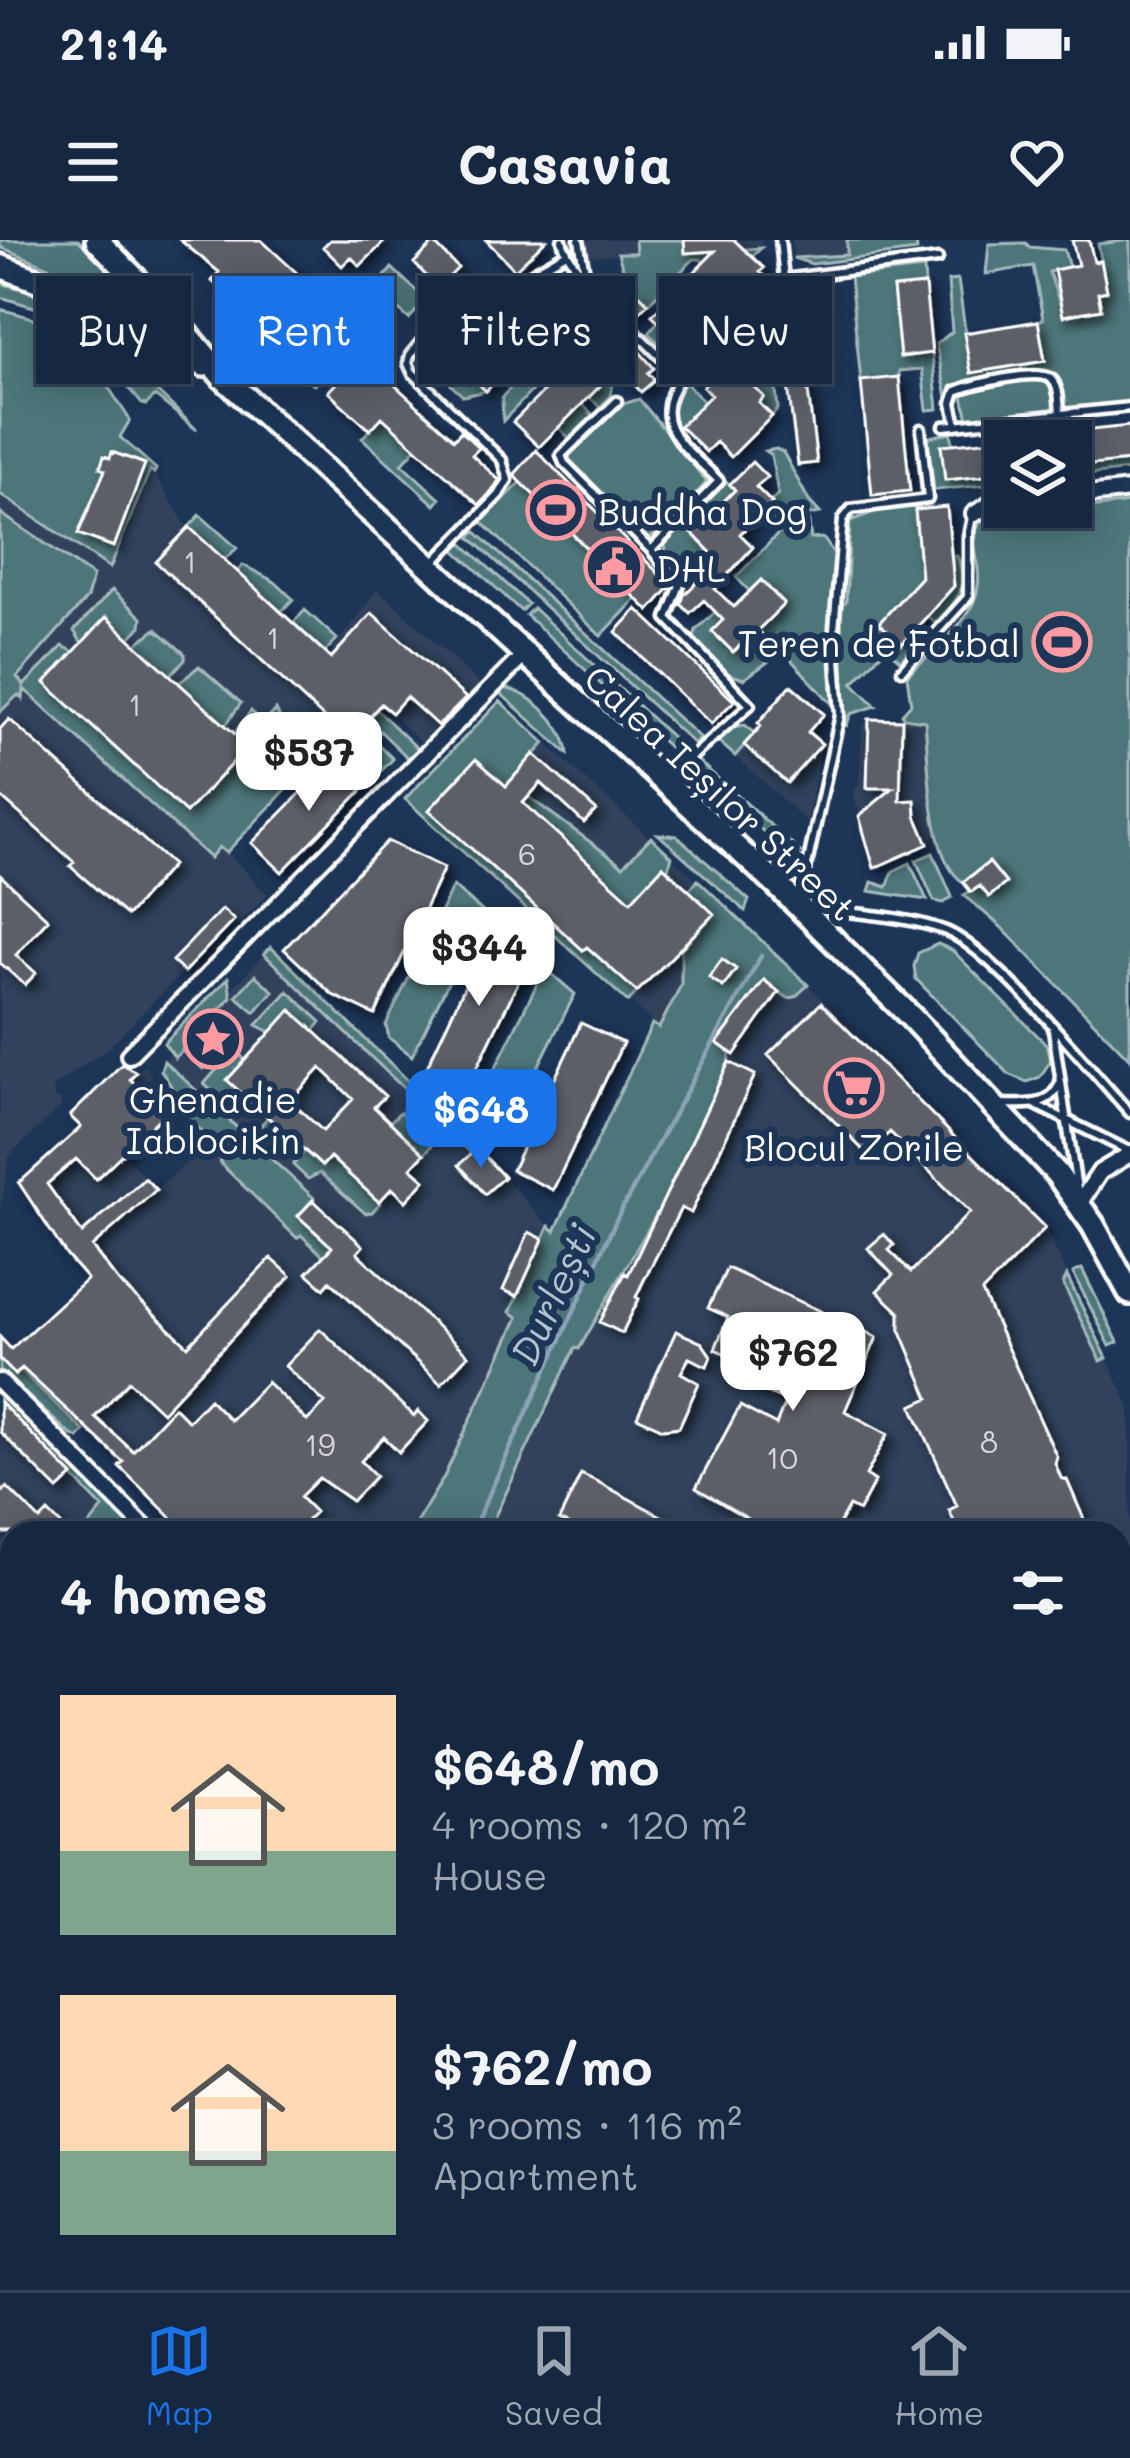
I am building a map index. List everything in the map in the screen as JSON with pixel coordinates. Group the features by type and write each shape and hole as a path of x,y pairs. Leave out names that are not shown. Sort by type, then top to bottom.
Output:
{"main road":[{"name":"Calea Ieșilor Street","path":"97,240 215,367"},
{"name":"Calea Ieșilor Street","path":"0,266 111,308 215,372"},
{"name":"Calea Ieșilor Street","path":"231,384 799,905 996,1104 1079,1204 1130,1293"}],"street":[{"path":"1092,495 1130,490"},
{"path":"974,514 984,507"},
{"path":"128,1055 524,655"},
{"path":"1079,1204 1100,1172 1130,1153"},
{"path":"0,1382 138,1521"}],"lane":[{"path":"562,240 566,254 584,276"},
{"path":"579,240 586,276"},
{"path":"780,240 784,276"},
{"path":"429,568 508,480 502,460 412,372 410,355 460,294 520,279 566,254"},
{"path":"807,276 938,259"},
{"path":"635,329 659,354"},
{"path":"957,424 952,403 956,391 971,384 1036,375 1056,385 1060,414"},
{"path":"651,550 719,481 670,429 664,415 676,384"},
{"path":"617,401 561,455 564,463 680,585 667,611 671,626 750,705 663,782"},
{"path":"944,426 1130,407"},
{"path":"921,429 928,500 851,509 843,519 834,630 840,716 799,905 949,932 970,946 1053,1028 1130,1113"},
{"path":"902,670 968,597 968,536 974,514"},
{"path":"1053,1028 1079,1204"},
{"path":"996,1104 1034,1104 1055,1094 1061,1077"},
{"path":"1034,1104 1130,1153"}],"shaded area":[{"path":"586,240 761,240 761,248 590,256"},
{"path":"792,240 847,240 848,255 793,258"},
{"path":"0,357 151,468 186,526 328,655 378,589 481,685 423,744 381,704 334,740 227,852 268,895 238,924 233,921 108,1048 54,1086 53,1097 60,1099 61,1106 9,1156 0,1213"},
{"path":"870,717 925,720 937,830 928,845 874,868 853,792 859,786 862,724"},
{"path":"761,726 808,732 822,744 807,822 735,756"},
{"path":"545,743 723,904 681,950 681,985 659,1028 405,799 444,794 476,759 513,778"},
{"path":"271,947 477,1148 549,1226 511,1311 519,1316 444,1477 417,1521 175,1521 107,1448 20,1370 114,1276 47,1184 57,1150 144,1065 152,1075 98,1126 156,1190 195,1155 179,1133 192,1120 161,1070 164,1061"},
{"path":"764,980 795,997 808,985 1045,1228 1130,1407 1130,1521 492,1521 540,1428 717,1043"},
{"path":"0,1402 116,1521 0,1521"}],"green space":[{"path":"0,240 78,240 117,276 71,276 0,247"},
{"path":"635,240 684,240 686,253 761,248 738,271 714,273 694,259 676,276 659,276 659,292 648,303 635,293 635,276 625,276 618,253 636,253"},
{"path":"847,240 916,240 917,251 812,264 793,258 847,255"},
{"path":"1130,240 1130,402 968,419 963,396 947,397 936,344 952,332 948,281 958,280 971,372 1045,360 1033,266 986,274 989,244 1026,243 1064,250 1069,267 1049,272 1064,316 1101,309 1098,293 1107,290 1098,244"},
{"path":"392,268 418,292 418,309 409,319 394,305 394,276 385,276"},
{"path":"924,269 925,285 893,289 901,356 932,353 938,409 927,410 922,369 899,371 899,378 861,381 850,277"},
{"path":"0,283 36,293 36,308 0,297"},
{"path":"0,309 36,320 36,384 106,384 130,420 120,437 156,469 154,473 150,470 110,568 0,494"},
{"path":"658,321 659,343 649,333"},
{"path":"125,384 149,384 197,430 155,396 142,404"},
{"path":"479,384 486,391 463,396 451,385"},
{"path":"514,384 538,384 503,421 502,397"},
{"path":"601,384 613,384 611,396 600,407 589,397"},
{"path":"683,384 704,402 677,430 672,410"},
{"path":"749,384 775,384 778,409 772,416"},
{"path":"639,399 707,482 647,540 569,459 570,451 620,405"},
{"path":"582,404 594,416 570,439 558,427"},
{"path":"382,417 416,448 402,464 440,499 435,505 362,438"},
{"path":"951,432 953,444 984,462 984,485 934,490 927,438"},
{"path":"765,451 783,452 820,513 808,515 811,539 823,538 835,555 828,626 833,705 783,651 744,679 728,674 694,639 696,630 715,612 723,620 712,632 733,652 742,644 754,656 760,650 755,646 764,637 758,630 784,604 761,580 749,591 736,577 780,532 762,512 778,494 771,455"},
{"path":"1130,461 1130,470 1092,475 1092,465"},
{"path":"726,481 735,490 692,533 708,549 683,574 666,558 665,541"},
{"path":"521,482 637,598 601,636 482,522"},
{"path":"1130,503 1130,1059 964,895 980,886 1005,883 989,862 963,882 951,870 932,808 925,721 902,714 911,704 907,676 960,624 975,599 979,578 975,536 981,521 984,528 1092,528 1092,508"},
{"path":"915,505 921,577 879,623 901,643 908,637 913,645 901,661 886,648 853,683 876,706 851,714 846,727 841,616 846,602 850,521"},
{"path":"0,513 93,576 87,598 17,677 24,685 63,646 74,652 46,684 186,813 248,747 234,733 251,711 264,723 276,710 293,746 313,761 226,853 219,847 210,858 24,689 23,699 18,695 0,712"},
{"path":"200,515 237,548 224,560 189,527"},
{"path":"475,531 700,738 694,744 470,537"},
{"path":"461,542 528,604 521,611 454,549"},
{"path":"951,556 957,556 962,575 959,592 946,614 933,621 927,616 954,586"},
{"path":"243,565 275,582 293,599 281,612 237,572"},
{"path":"112,590 142,618 141,626 130,638 107,617 82,643 74,631"},
{"path":"533,608 688,752 682,759 526,615"},
{"path":"305,610 337,639 325,652 293,623"},
{"path":"156,629 185,654 170,675 136,644"},
{"path":"199,666 241,703 225,726 179,683"},
{"path":"504,688 526,696 546,712 568,754 498,691"},
{"path":"500,701 545,743 510,783 623,866 651,837 672,857 667,871 662,867 631,901 476,760 583,950 587,947 637,992 628,1002 405,799"},
{"path":"376,709 418,749 408,758 380,731 345,742"},
{"path":"745,725 755,733 735,756 717,740 732,727"},
{"path":"367,742 378,744 393,759 366,786 336,757"},
{"path":"695,758 740,798 734,805 689,765"},
{"path":"744,801 800,852 797,856 737,808"},
{"path":"658,834 677,836 749,900 745,911"},
{"path":"933,853 952,897 944,903 934,901 916,860"},
{"path":"910,863 927,900 869,891 872,882 887,887 893,871"},
{"path":"698,880 808,985 788,998 763,981 718,1044 730,1052 729,1062 664,1201 579,1349 575,1348 493,1521 417,1521 444,1477 518,1317 510,1312 549,1226 555,1231 652,1024 659,1028 681,985 681,950 714,914 689,890"},
{"path":"453,886 483,912 412,1056 389,1038 386,1025"},
{"path":"938,944 952,950 1046,1044 1051,1060 1040,1077 1027,1082 1009,1074 916,979 918,953"},
{"path":"271,947 477,1148 471,1153 264,954"},
{"path":"545,968 575,994 502,1138 479,1120 476,1107"},
{"path":"255,975 273,991 255,1012 236,996"},
{"path":"228,978 231,997 175,1058 164,1043"},
{"path":"288,991 321,1022 314,1031 291,1010 271,1032 257,1025"},
{"path":"205,1030 223,1047 203,1069 184,1052"},
{"path":"236,1048 245,1061 249,1099 236,1114 204,1084"},
{"path":"164,1061 314,1198 298,1216 327,1243 343,1228 347,1231 323,1256 301,1235 297,1238 221,1164 219,1154 161,1070"},
{"path":"400,1112 434,1143 424,1154 390,1122"},
{"path":"268,1117 293,1140 280,1154 256,1131"},
{"path":"305,1151 321,1166 330,1157 380,1203 365,1213 320,1173 308,1179 293,1165"},
{"path":"1082,1269 1118,1342 1110,1346 1073,1273"},
{"path":"1067,1276 1107,1358 1101,1361 1063,1284"},
{"path":"0,1359 14,1375 20,1370 84,1431 78,1438 0,1371"},
{"path":"0,1392 127,1521 93,1521 103,1508 0,1402"}],"building":[{"path":"180,240 261,240 300,276 216,276 219,272"},
{"path":"330,240 386,240 360,266 351,257 342,266 323,247"},
{"path":"486,240 546,240 515,270"},
{"path":"684,240 734,240 764,268 760,272 764,276 690,276 715,251 685,253"},
{"path":"1072,240 1089,240 1094,262 1101,261 1107,291 1098,293 1101,309 1063,316 1054,270 1078,265"},
{"path":"434,243 458,268 450,276 426,276 414,263"},
{"path":"925,285 932,353 900,357 893,288"},
{"path":"635,292 648,303 635,316"},
{"path":"1038,321 1045,361 971,373 964,333"},
{"path":"635,347 654,368 648,373 655,380 641,392 634,384"},
{"path":"899,377 910,491 872,495 861,381"},
{"path":"335,384 394,384 454,439 461,431 479,448 472,455 499,480 479,505 382,417 370,430 328,392"},
{"path":"551,384 602,384 539,447 513,422"},
{"path":"751,384 764,397 759,403 772,416 731,457 716,442 706,452 680,426 711,395 703,387"},
{"path":"788,384 807,384 817,463 798,465"},
{"path":"1130,426 1130,461 1092,465 1092,430"},
{"path":"984,441 984,476 945,480 941,445"},
{"path":"536,450 671,586 649,611 514,475"},
{"path":"112,452 145,464 114,547 78,534 105,470 100,468 104,456 110,458"},
{"path":"752,462 767,477 756,487 772,503 740,534 753,547 715,589 734,607 761,580 784,604 758,630 764,637 749,652 742,644 733,652 712,631 723,620 704,600 690,613 681,604 684,595 719,561 692,533 735,490 730,484"},
{"path":"947,507 954,586 902,644 879,623 921,577 915,510"},
{"path":"189,527 331,658 372,613 466,698 438,726 406,697 392,713 381,704 331,758 309,737 326,720 156,562"},
{"path":"637,609 734,701 711,724 616,632"},
{"path":"106,617 248,746 186,813 45,683"},
{"path":"791,685 824,714 808,732 822,744 787,783 744,745"},
{"path":"9,719 172,865 127,916 0,796 0,729"},
{"path":"869,719 902,720 900,801 915,800 928,844 874,868 859,816 893,788 867,788"},
{"path":"534,754 596,810 584,823 541,783 523,803 631,901 663,866 714,914 637,992 587,947 583,950 429,810 476,759 506,786"},
{"path":"336,757 366,786 282,872 252,843"},
{"path":"387,841 444,868 375,1015 333,995 284,949"},
{"path":"989,862 1006,883 989,897 980,886 971,892 963,882"},
{"path":"0,875 48,919 16,955 36,973 25,985 0,963"},
{"path":"222,909 234,920 184,972 172,961"},
{"path":"493,926 535,947 465,1093 424,1073"},
{"path":"722,959 736,969 723,987 709,977"},
{"path":"764,980 779,992 734,1055 717,1043"},
{"path":"821,1003 1045,1228 982,1292 1057,1457 1061,1478 1067,1480 1085,1521 954,1521 949,1510 957,1506 912,1406 929,1398 900,1329 900,1313 877,1291 893,1275 868,1248 884,1234 894,1245 889,1250 911,1272 970,1212 890,1132 867,1154 768,1055"},
{"path":"291,1010 385,1096 374,1107 424,1154 411,1168 425,1180 406,1201 392,1188 379,1202 330,1157 322,1166 227,1080","holes":["321,1068 353,1099 323,1131 290,1101"]},
{"path":"581,1023 623,1043 553,1190 512,1170"},
{"path":"729,1062 755,1075 691,1213 681,1208 622,1333 600,1322 625,1273 628,1275"},
{"path":"122,1064 136,1072 130,1079 164,1114 96,1179 76,1159 47,1184 82,1233 145,1178 156,1190 92,1247 119,1282 188,1346 271,1258 291,1276 162,1412 129,1381 95,1417 133,1451 174,1407 188,1421 209,1399 230,1420 267,1382 307,1421 325,1403 285,1366 320,1329 414,1416 418,1411 428,1421 399,1452 384,1437 361,1461 376,1476 352,1501 319,1478 300,1497 315,1512 306,1521 175,1521 119,1466 123,1462 22,1368 15,1375 0,1359 0,1337 11,1349 87,1279 19,1183 81,1127 70,1116"},
{"path":"477,1148 504,1177 485,1194 459,1165"},
{"path":"313,1200 363,1246 357,1253 468,1355 441,1384 330,1281 324,1288 307,1273 332,1247 298,1216"},
{"path":"529,1232 543,1239 517,1296 503,1290"},
{"path":"727,1268 877,1337 845,1411 888,1434 866,1475 875,1481 859,1511 849,1506 841,1521 752,1521 696,1488 740,1406 776,1425 786,1400 754,1387 762,1370 715,1349 728,1317 708,1308"},
{"path":"676,1331 702,1343 711,1356 707,1366 689,1358 681,1373 699,1383 679,1427 663,1429 637,1417"},
{"path":"0,1402 73,1476 58,1490 0,1432"},
{"path":"581,1474 670,1521 561,1521"},
{"path":"7,1487 40,1520 48,1512 57,1521 0,1521 0,1494"}],"waterway":[{"name":"Durlești","path":"477,1521 618,1216 761,956"}],"place":[{"name":"Buddha Dog","path":"556,510"},
{"name":"DHL","path":"614,567"},
{"name":"Teren de Fotbal","path":"1062,642"},
{"name":"Ghenadie Iablocikin","path":"213,1039"},
{"name":"Blocul Zorile","path":"854,1088"}]}
